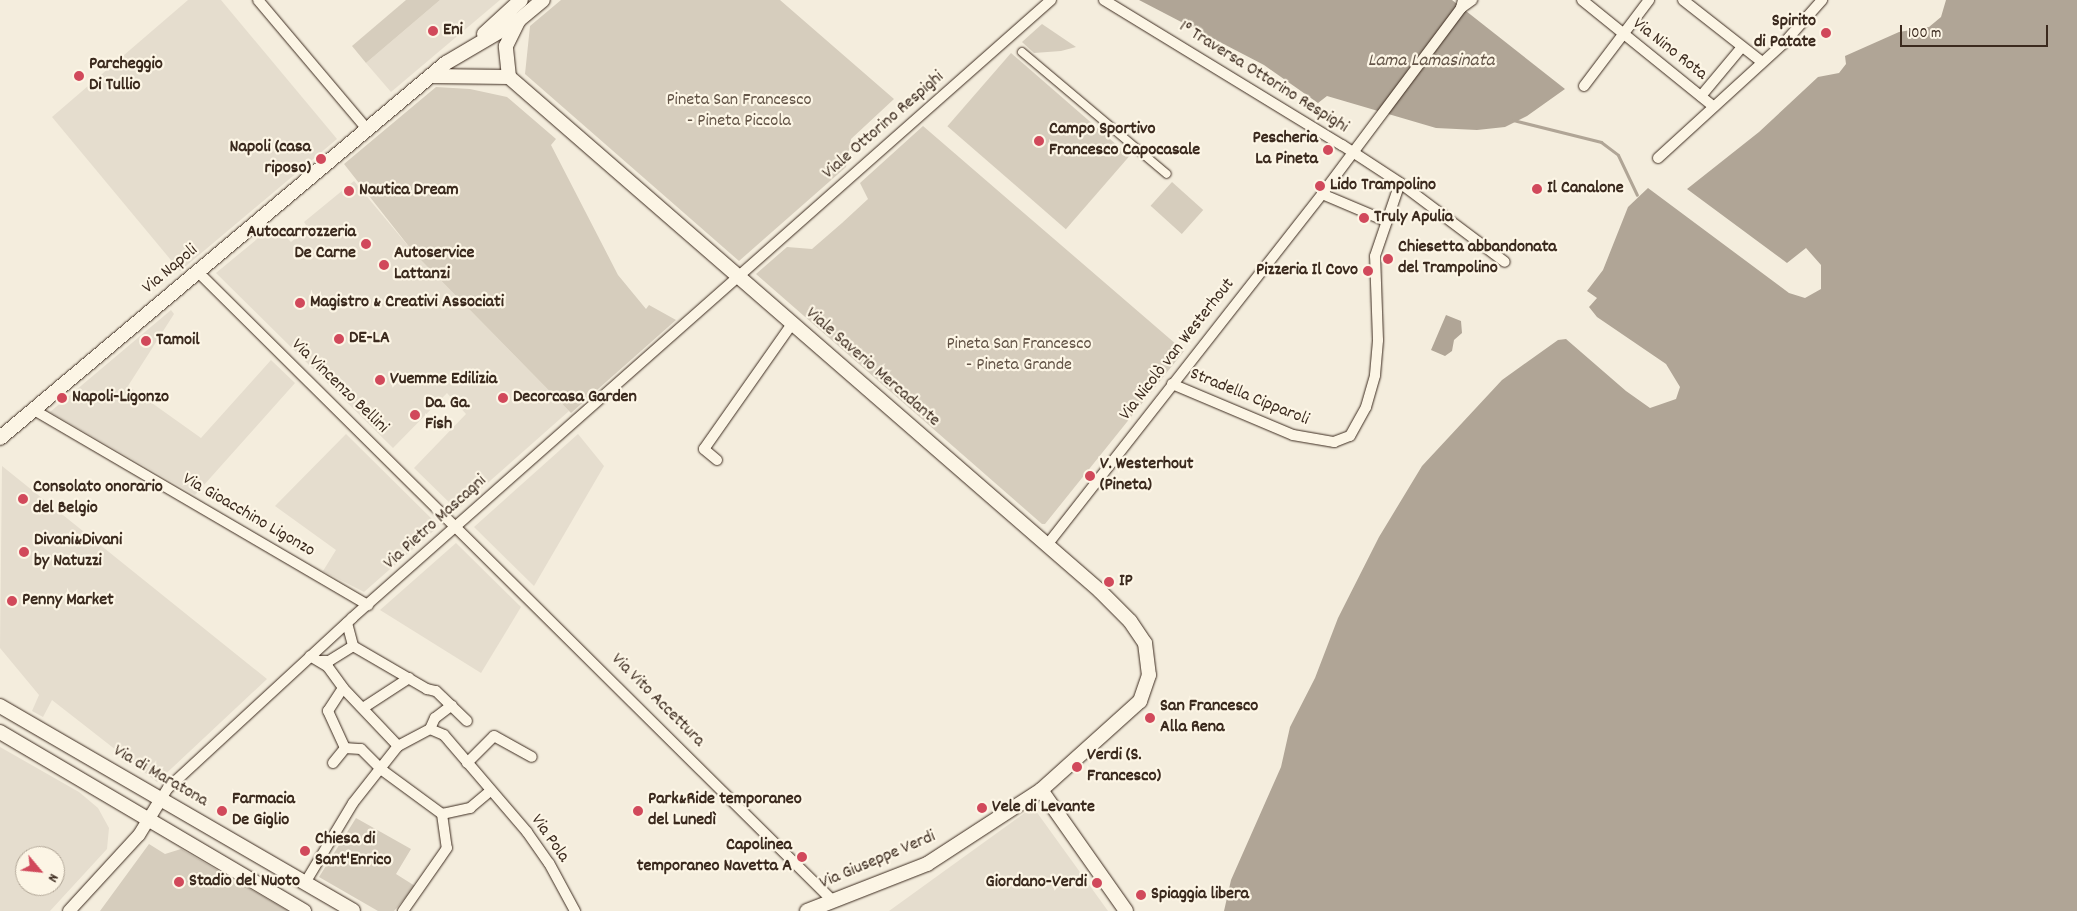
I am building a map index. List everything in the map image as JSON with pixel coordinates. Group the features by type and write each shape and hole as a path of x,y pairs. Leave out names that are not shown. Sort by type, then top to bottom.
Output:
{"main road":[{"name":"Via Napoli","path":"0,438 366,129 430,76 477,42 521,0"},
{"name":"Via Napoli","path":"477,42 519,20 543,0"},
{"path":"430,76 509,77 506,46 519,20"},
{"name":"Viale Saverio Mercadante","path":"509,77 1109,600 1141,635 1149,658 1149,675 1140,700 1128,715"},
{"name":"Via di Maratona","path":"0,706 353,911"},
{"name":"Via Giuseppe Verdi","path":"807,911 927,864 1041,790 1128,715"},
{"path":"0,732 304,911"},
{"path":"1041,790 1126,911"}],"street":[{"path":"258,0 366,129"},
{"name":"Viale Ottorino Respighi","path":"738,276 1051,0"},
{"name":"1° Traversa Ottorino Respighi","path":"1104,0 1354,150"},
{"name":"Via Nicolò van Westerhout","path":"1047,545 1322,194 1462,4 1472,0"},
{"name":"Via Nino Rota","path":"1582,0 1713,106"},
{"path":"1584,86 1649,0"},
{"path":"1683,0 1762,62"},
{"path":"1658,158 1762,62 1817,2"},
{"path":"1701,96 1742,47"},
{"path":"1022,52 1167,174"},
{"path":"1354,150 1506,262"},
{"name":"Stradella Cipparoli","path":"1172,384 1293,435 1334,442 1350,436 1366,406 1375,374 1378,340 1374,256 1400,183"},
{"path":"1322,194 1386,221"},
{"name":"Via Vincenzo Bellini","path":"198,272 457,526"},
{"name":"Via Pietro Mascagni","path":"161,799 168,788 347,622 738,276"},
{"path":"717,460 704,448 792,324"},
{"name":"Via Gioacchino Ligonzo","path":"34,410 368,605"},
{"name":"Via Vito Accettura","path":"457,526 833,901"},
{"path":"347,622 353,646 409,678 436,690 468,721"},
{"path":"321,661 329,660 353,646"},
{"path":"310,656 321,661 343,688 398,746"},
{"path":"363,708 409,678"},
{"path":"343,688 328,711 345,748"},
{"path":"305,883 353,803 382,770 398,746 430,729 435,718 452,705"},
{"name":"Via Pola","path":"430,729 444,735 527,832 549,863 575,911"},
{"path":"467,763 494,736 532,757"},
{"path":"333,763 345,748"},
{"path":"345,748 361,749 382,770 442,814 447,848 403,911"},
{"path":"442,814 470,808 490,791"},
{"path":"69,911 134,840 161,799"}],"shaded area":[{"path":"188,0 221,0 337,139 180,271 52,117"},
{"name":"Eni","path":"440,0 500,0 391,92 366,63"},
{"path":"354,181 414,253 569,411 457,510 414,468 466,414 447,393 393,448 216,273 274,225 291,242 308,228 304,222"},
{"path":"171,310 174,314 128,386 201,438 271,360 295,383 195,495 50,412"},
{"path":"346,434 439,526 364,592 323,571 336,550 275,506"},
{"path":"578,434 604,466 534,586 474,527"},
{"path":"2,466 267,679 157,782 52,700 43,717 32,711 39,695 0,648"},
{"path":"456,543 521,607 481,673 380,610"},
{"path":"0,747 79,792 98,808 109,828 107,849 65,895 65,846 15,846 15,896 64,896 50,911 0,911"},
{"path":"1033,807 1108,911 889,911"}],"green space":[{"path":"406,0 440,0 366,63 352,46"},
{"name":"Pineta San Francesco - Pineta Piccola","path":"561,0 780,0 894,99 851,139 846,167 739,261 525,74 530,26"},
{"path":"1042,24 1076,47 1061,51 1034,53 1022,42"},
{"name":"Campo Sportivo Francesco Capocasale","path":"1011,53 1129,156 1066,229 947,126"},
{"path":"436,87 470,89 507,97 556,139 551,145 618,275 646,309 649,305 676,320 571,413 414,253 344,164"},
{"name":"Pineta San Francesco - Pineta Grande","path":"923,126 1184,351 1045,524 1042,524 756,274 787,247 812,249 842,223 868,199 860,183"},
{"path":"1172,182 1203,210 1182,234 1151,206"},
{"path":"356,818 411,849 396,874 415,886 394,911 378,911 319,877"},
{"name":"Stadio del Nuoto","path":"149,844 165,854 181,849 288,911 100,911"}],"water":[{"name":"Lama Lamasinata","path":"1139,0 1452,0 1565,89 1527,116 1505,127 1477,130 1436,128 1327,96 1318,103 1264,65"},
{"path":"1946,0 2077,0 2077,911 1224,911 1231,880 1281,767 1290,727 1315,678 1338,618 1379,537 1422,466 1502,380 1558,340 1566,339 1626,391 1650,408 1676,399 1680,387 1666,364 1597,317 1589,307 1597,298 1587,291 1603,270 1628,207 1648,188 1789,293 1805,298 1821,289 1821,265 1806,248 1787,263 1687,189 1759,132 1818,77 1839,73 1846,64 1845,56 1899,32 1929,27 1941,17"},
{"path":"1446,315 1461,321 1462,333 1454,340 1452,351 1445,356 1431,350"}],"waterway":[{"name":"Lama Lamasinata","path":"1513,120 1601,142 1618,155 1637,195"}],"place":[{"name":"Eni","path":"433,31"},
{"name":"Spirito di Patate","path":"1826,33"},
{"name":"Parcheggio Di Tullio","path":"79,76"},
{"name":"Campo Sportivo Francesco Capocasale","path":"1039,141"},
{"name":"Pescheria La Pineta","path":"1328,150"},
{"name":"Napoli (casa riposo)","path":"321,159"},
{"name":"Lido Trampolino","path":"1320,186"},
{"name":"Il Canalone","path":"1537,189"},
{"name":"Nautica Dream","path":"349,191"},
{"name":"Truly Apulia","path":"1364,218"},
{"name":"Autocarrozzeria De Carne","path":"366,244"},
{"name":"Chiesetta abbandonata del Trampolino","path":"1388,259"},
{"name":"Autoservice Lattanzi","path":"384,265"},
{"name":"Pizzeria Il Covo","path":"1368,271"},
{"name":"Magistro & Creativi Associati","path":"300,303"},
{"name":"DE-LA","path":"339,339"},
{"name":"Tamoil","path":"146,341"},
{"name":"Vuemme Edilizia","path":"380,380"},
{"name":"Napoli-Ligonzo","path":"62,398"},
{"name":"Decorcasa Garden","path":"503,398"},
{"name":"Da. Ga. Fish","path":"415,415"},
{"name":"V. Westerhout (Pineta)","path":"1090,476"},
{"name":"Consolato onorario del Belgio","path":"23,499"},
{"name":"Divani&Divani by Natuzzi","path":"24,552"},
{"name":"IP","path":"1109,582"},
{"name":"Penny Market","path":"12,601"},
{"name":"San Francesco Alla Rena","path":"1150,718"},
{"name":"Verdi (S. Francesco)","path":"1077,767"},
{"name":"Vele di Levante","path":"982,808"},
{"name":"Farmacia De Giglio","path":"222,811"},
{"name":"Park&Ride temporaneo del Lunedì","path":"638,811"},
{"name":"Chiesa di Sant'Enrico","path":"305,851"},
{"name":"Capolinea temporaneo Navetta A","path":"802,857"},
{"name":"Stadio del Nuoto","path":"179,882"},
{"name":"Giordano-Verdi","path":"1097,883"},
{"name":"Spiaggia libera","path":"1141,895"}]}
